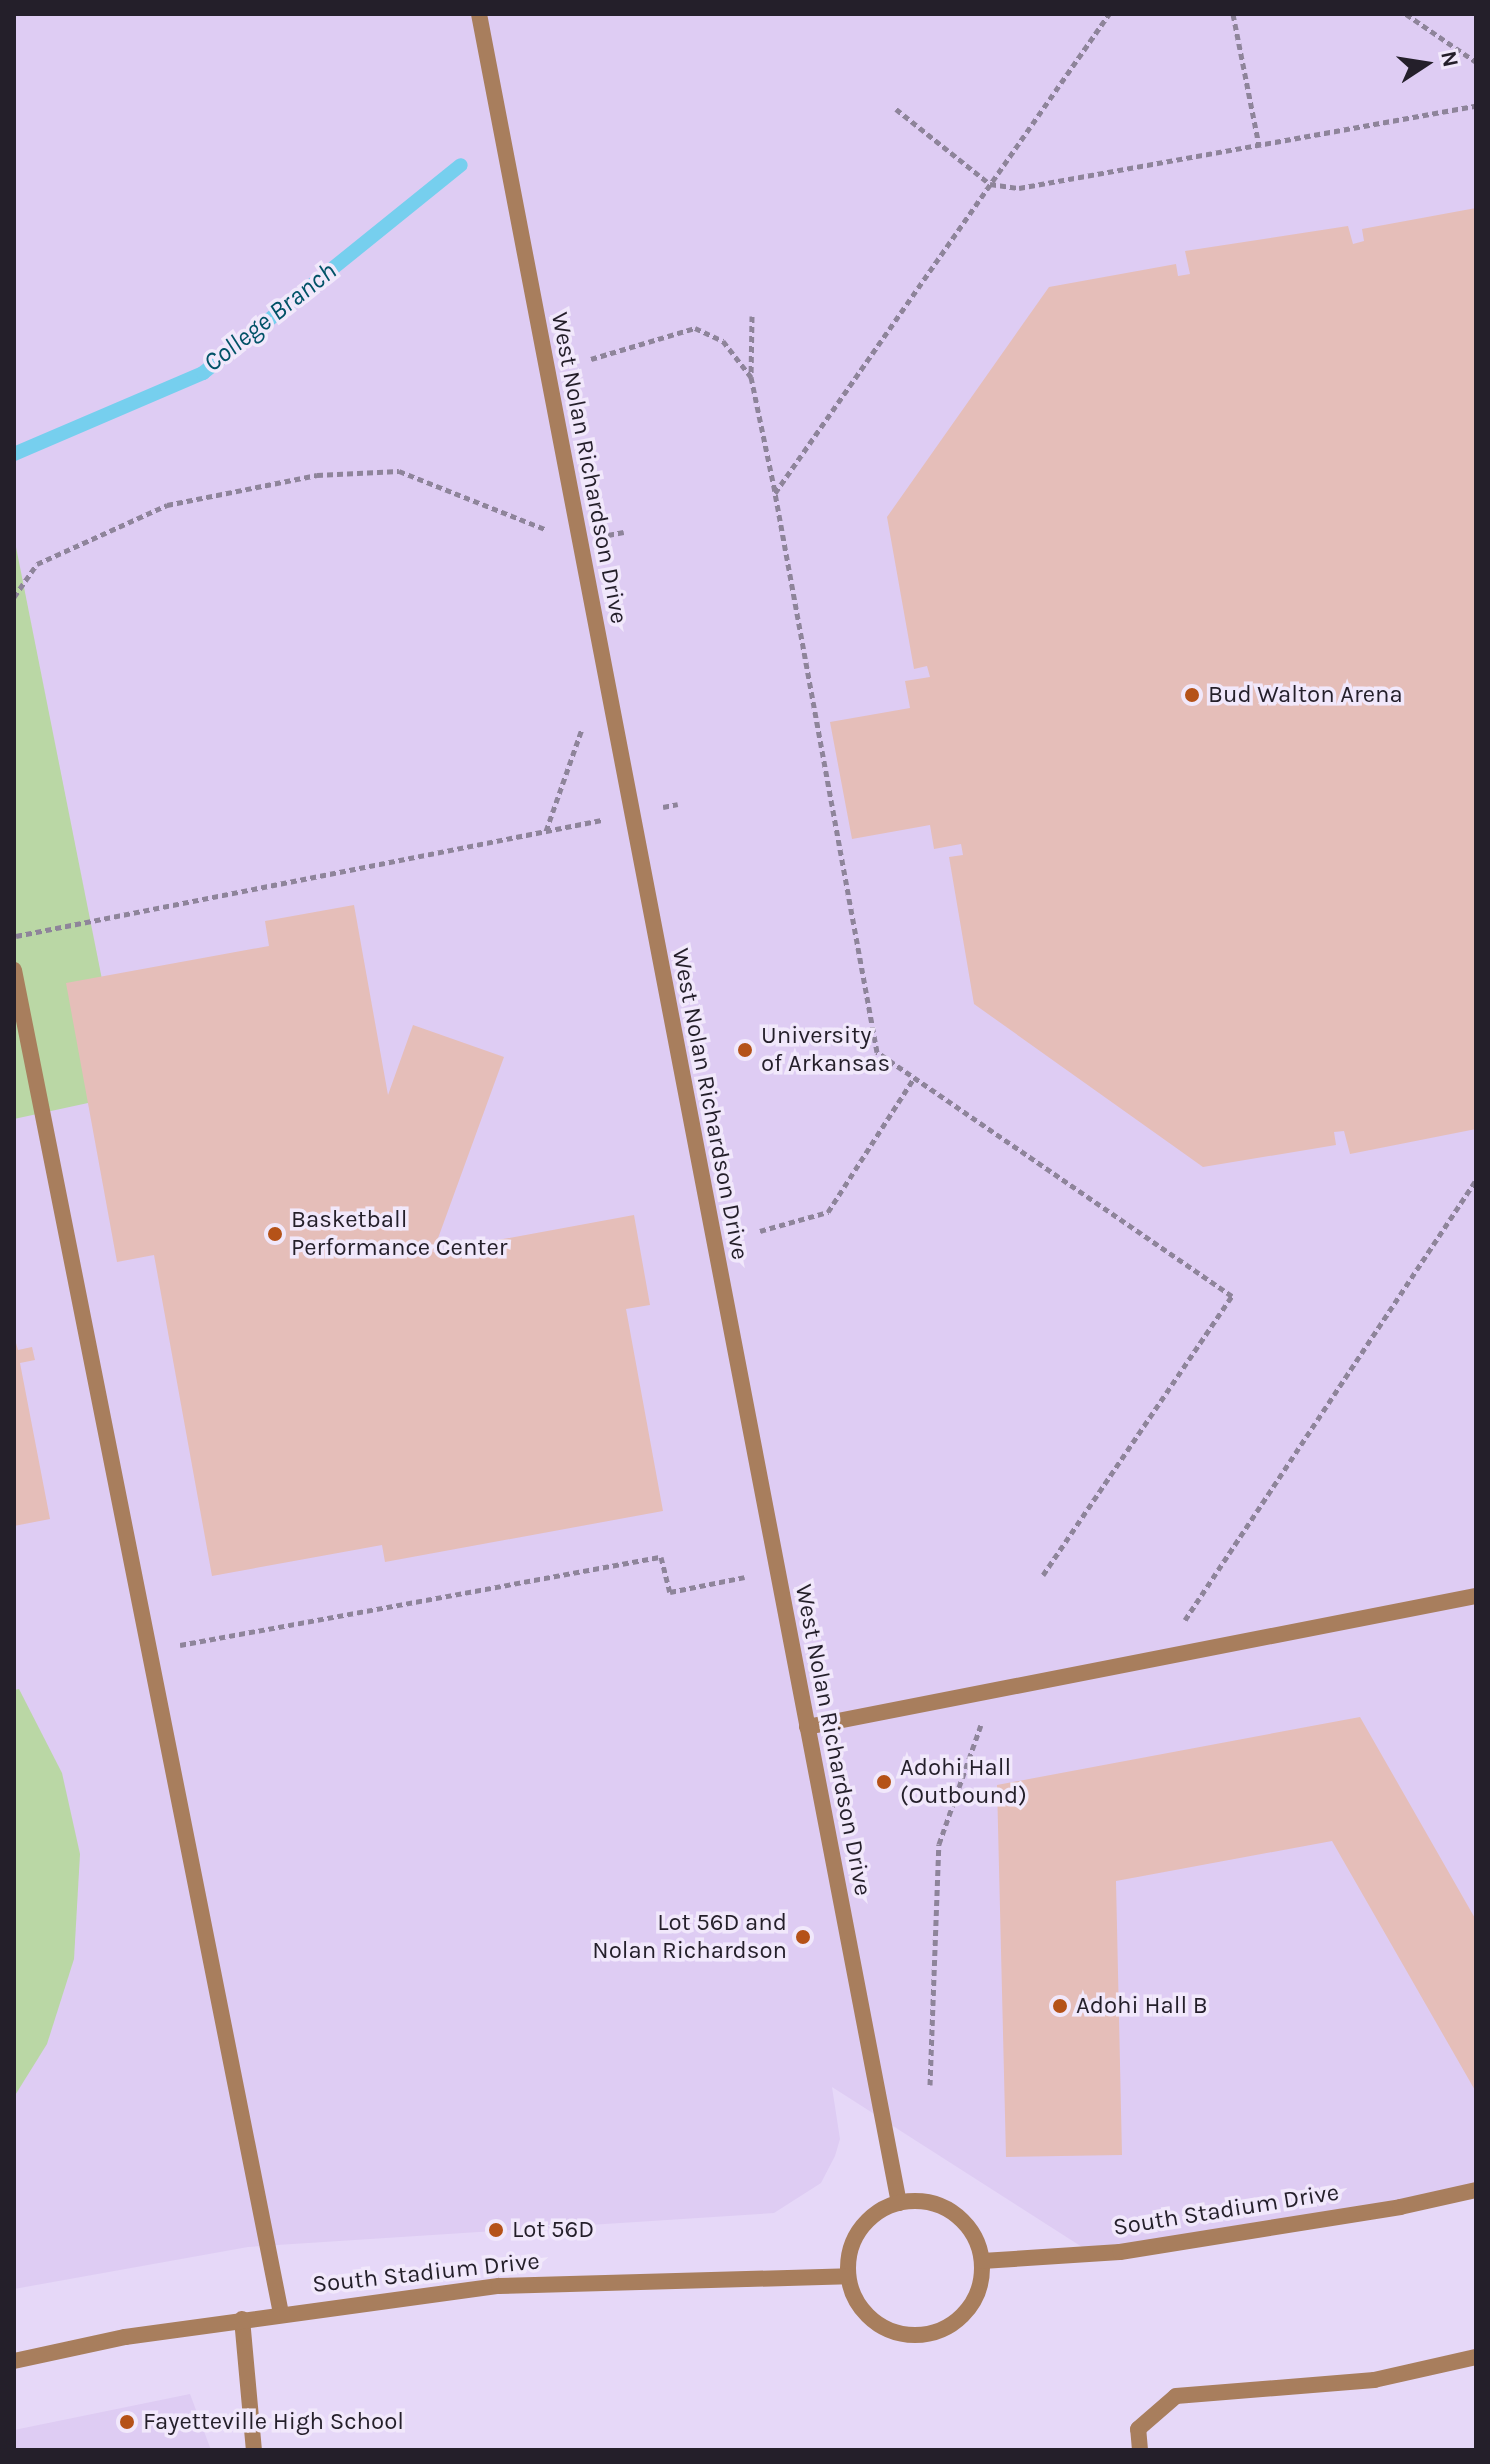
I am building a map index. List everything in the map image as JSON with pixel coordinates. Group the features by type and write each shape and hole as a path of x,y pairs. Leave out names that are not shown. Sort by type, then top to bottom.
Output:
{"street":[{"name":"West Nolan Richardson Drive","path":"479,14 899,2203"},
{"path":"14,970 281,2313"},
{"path":"807,1727 1476,1596"},
{"name":"South Stadium Drive","path":"982,2261 1120,2252 1400,2207 1476,2190"},
{"path":"923,2201 946,2209 964,2224 982,2261 979,2291 962,2316 937,2333 907,2336 879,2326 858,2305 848,2276 850,2252 860,2229 877,2212 899,2203 923,2201"},
{"name":"South Stadium Drive","path":"14,2361 125,2337 281,2313 499,2286 848,2276"},
{"path":"242,2319 252,2384 254,2450"},
{"path":"1140,2450 1138,2429 1176,2396 1374,2380 1476,2357"}],"path":[{"path":"775,493 1109,14"},
{"path":"1233,14 1259,145"},
{"path":"1406,14 1476,62"},
{"path":"896,109 990,184 1019,188 1476,106"},
{"path":"752,316 751,377 877,1052 1232,1296 1043,1575"},
{"path":"591,359 695,328 723,341 751,377"},
{"path":"14,597 37,564 167,505 317,475 399,471 579,542 624,532"},
{"path":"546,831 583,724"},
{"path":"14,937 678,804"},
{"path":"760,1231 828,1212 914,1078"},
{"path":"1160,1658 1476,1180"},
{"path":"151,1650 661,1557 670,1592 745,1577"},
{"path":"930,2085 939,1844 994,1690"}],"shaded area":[{"name":"University of Arkansas","path":"14,14 1476,14 1476,2190 1093,2254 832,2087 840,2139 835,2156 821,2183 774,2213 248,2247 14,2289"},
{"name":"Fayetteville High School","path":"190,2394 211,2450 14,2450 14,2430"}],"green space":[{"path":"14,537 125,1095 14,1119"},
{"path":"19,1689 62,1773 80,1854 74,1959 47,2044 14,2097 14,1690"}],"building":[{"name":"Bud Walton Arena","path":"1476,208 1476,1129 1350,1154 1344,1131 1334,1132 1336,1145 1203,1167 974,1004 949,857 963,855 961,844 934,849 930,825 852,839 830,722 910,708 905,681 930,677 927,666 914,669 887,517 1049,287 1176,264 1178,276 1190,274 1185,251 1348,226 1353,244 1364,241 1362,229"},
{"name":"Basketball Performance Center","path":"354,905 388,1095 413,1025 504,1057 433,1252 634,1215 650,1305 626,1309 663,1511 385,1562 382,1545 212,1576 154,1255 117,1262 66,983 269,946 265,921"},
{"path":"14,1336 18,1350 32,1347 35,1360 20,1363 50,1519 14,1526"},
{"name":"Adohi Hall B","path":"1360,1717 1476,1920 1476,2092 1332,1841 1116,1881 1122,2155 1006,2157 997,1785"}],"waterway":[{"name":"College Branch","path":"14,454 203,373 461,165"}],"place":[{"name":"Bud Walton Arena","path":"1192,695"},
{"name":"University of Arkansas","path":"745,1050"},
{"name":"Basketball Performance Center","path":"275,1234"},
{"name":"Adohi Hall (Outbound)","path":"884,1782"},
{"name":"Lot 56D and Nolan Richardson","path":"803,1937"},
{"name":"Adohi Hall B","path":"1060,2006"},
{"name":"Lot 56D","path":"496,2230"},
{"name":"Fayetteville High School","path":"127,2422"}]}
